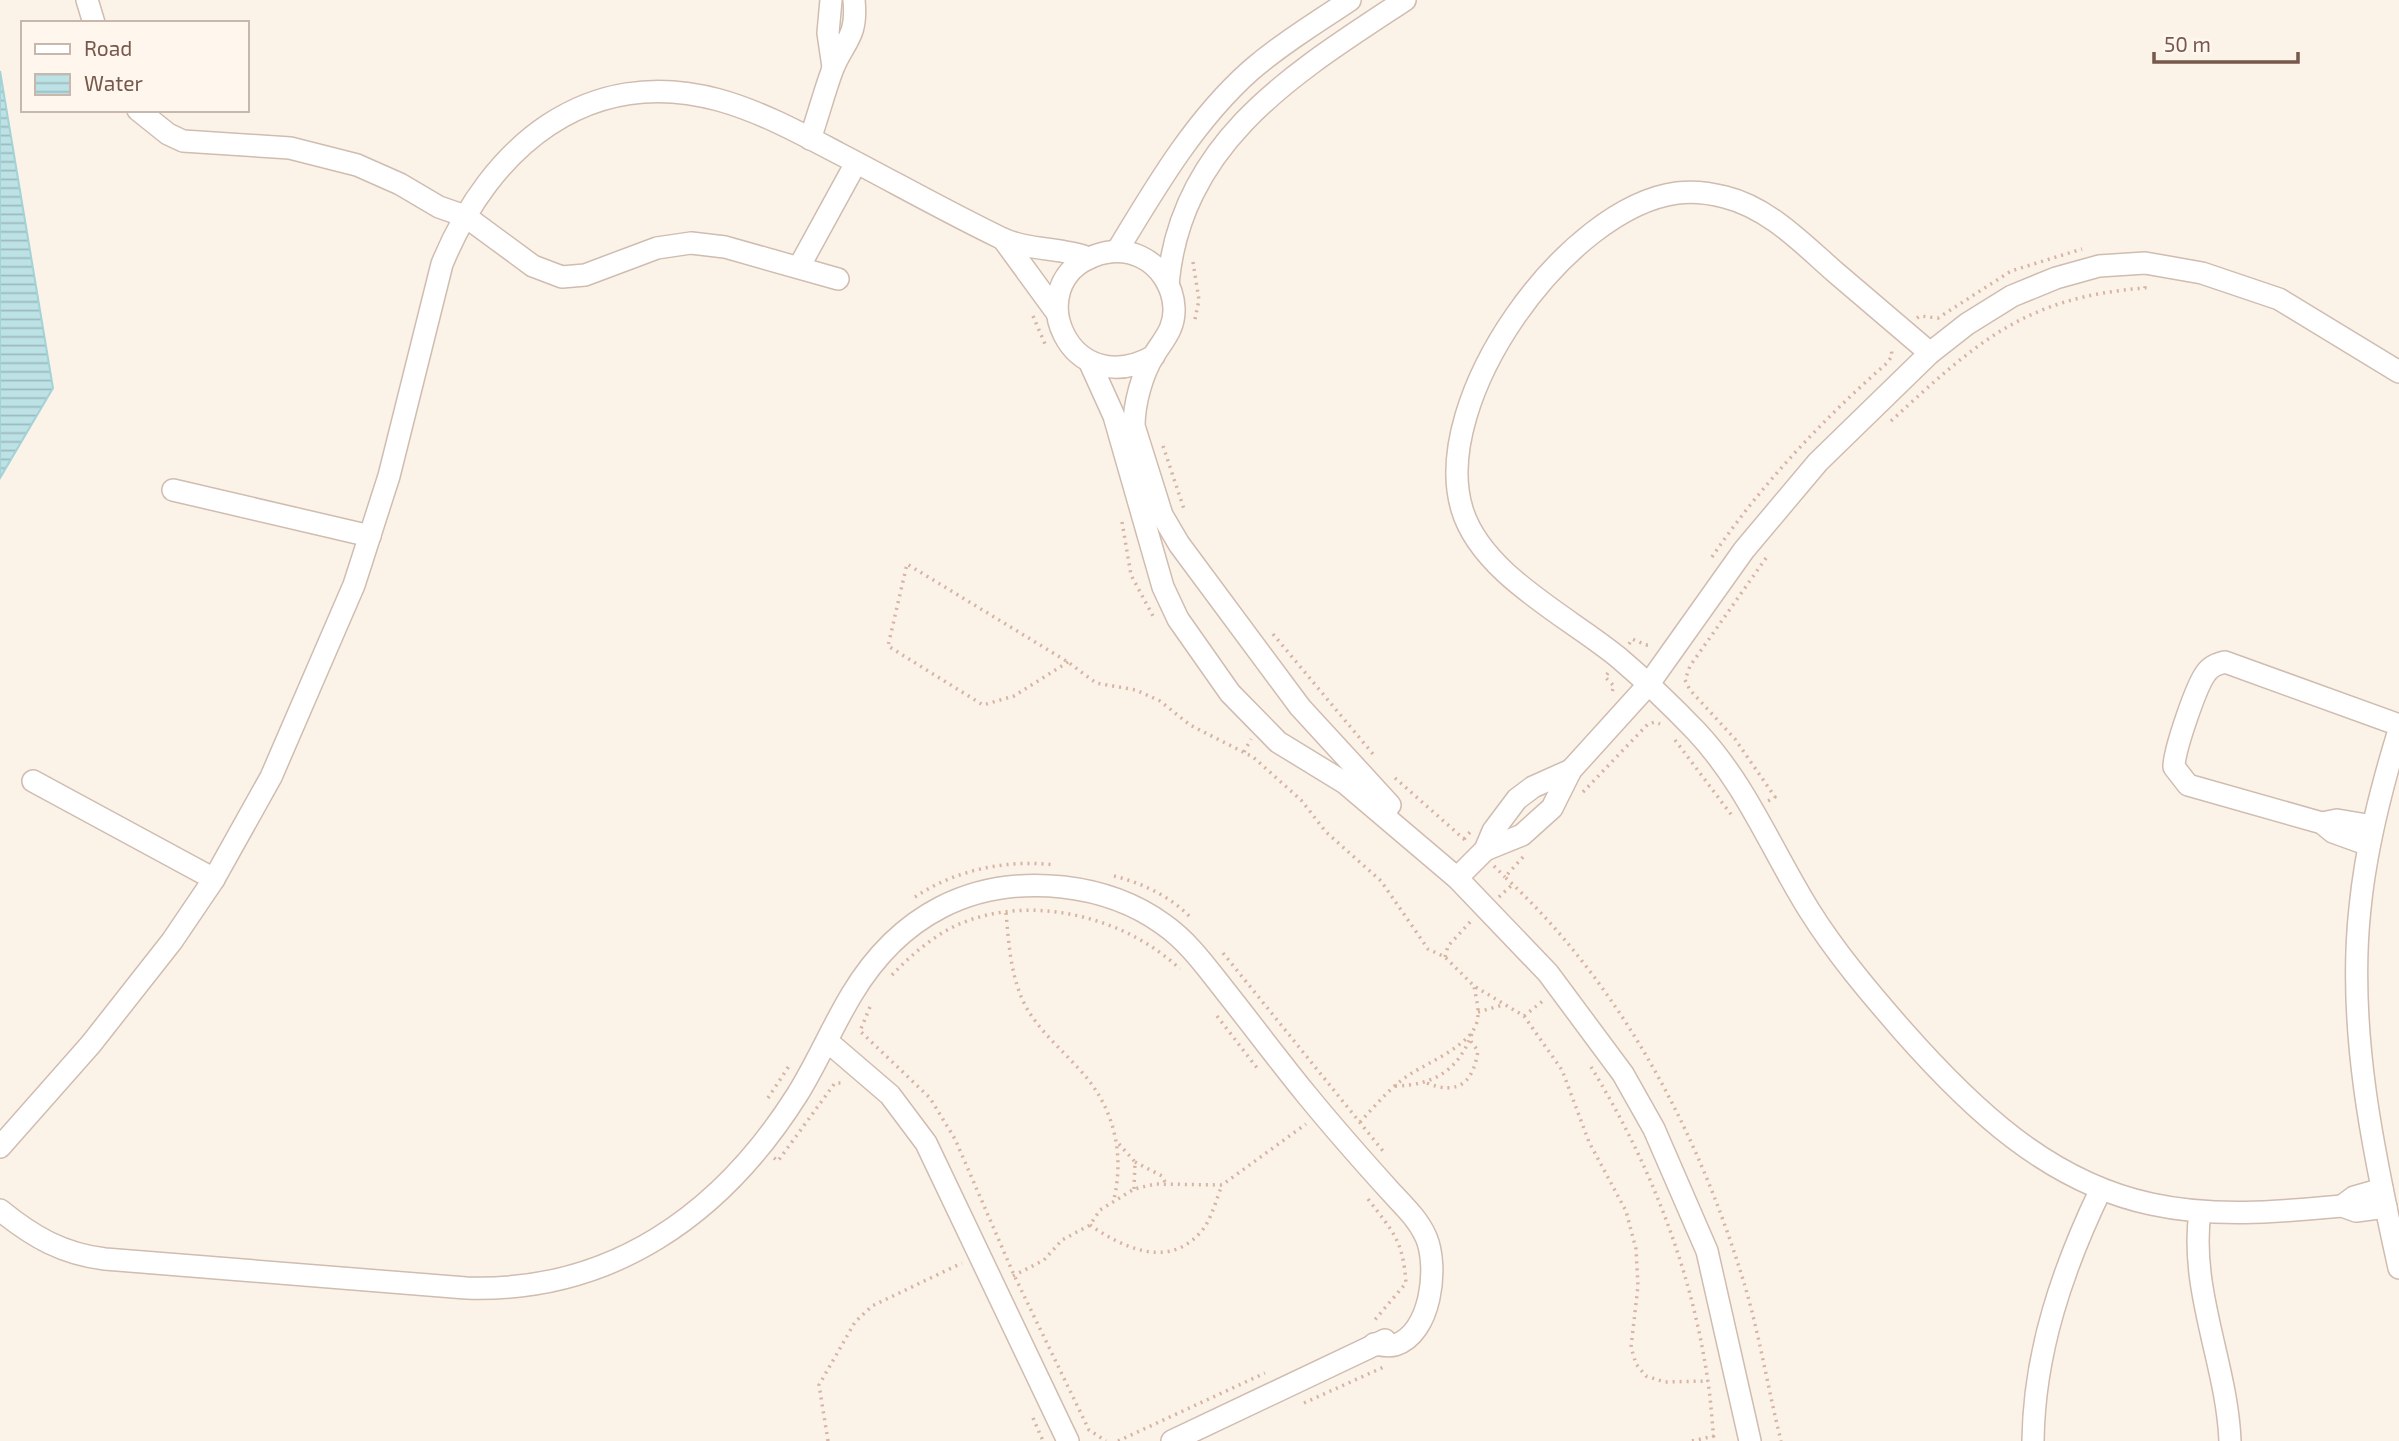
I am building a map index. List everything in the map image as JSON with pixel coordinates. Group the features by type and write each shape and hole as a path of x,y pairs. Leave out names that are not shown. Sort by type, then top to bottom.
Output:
{"street":[{"path":"87,0 93,21"},
{"path":"831,0 828,33 833,67"},
{"path":"810,139 833,67 852,33 855,15 853,0"},
{"path":"1117,251 1190,138 1228,94 1272,53 1350,0"},
{"path":"1405,0 1313,62 1256,110 1233,134 1204,172 1180,217 1171,251 1168,284 1174,309 1173,322 1154,356 1134,418 1139,473 1170,603 1230,694 1278,742 1345,783 1457,878 1548,972 1623,1074 1654,1129 1707,1251 1750,1441"},
{"path":"0,1147 91,1044 136,988 215,878 247,823 294,730 335,634 370,536 389,476 433,289 452,239 495,174 528,138 578,107 615,96 660,92 701,96 754,112 1003,239 1089,258"},
{"path":"140,112 168,134 183,141 290,148 333,158 380,174 439,208 465,216 533,266 562,277 585,275 657,248 691,243 725,247 838,279"},
{"path":"799,267 856,163"},
{"path":"1930,353 1781,225 1753,207 1722,196 1673,193 1633,209 1582,242 1541,282 1500,340 1478,382 1463,425 1456,478 1463,514 1474,538 1493,561 1648,685 1704,740 1734,777 1823,933 1861,983 1973,1105 2020,1143 2066,1173 2101,1189 2147,1204 2200,1212 2253,1214 2342,1206 2354,1197 2384,1198"},
{"path":"1003,239 1057,313 1064,337 1071,348 1090,363 1139,473 1170,530 1315,725 1437,859"},
{"path":"1057,313 1062,287 1078,265 1089,258 1117,251 1129,253 1152,264 1168,284"},
{"path":"1457,878 1483,853 1522,835 1538,823 1552,808 1571,770 1648,685 1744,550 1794,487 1930,353 1990,308 2034,286 2099,267 2145,263 2202,273 2251,287 2305,313 2399,372"},
{"path":"1090,363 1116,368 1142,362 1154,356"},
{"path":"173,490 370,536"},
{"path":"2371,836 2333,832 2322,823 2196,788 2182,780 2174,767 2175,751 2206,673 2217,664 2232,663 2399,728 2371,836 2360,909 2357,998 2365,1087 2399,1268"},
{"path":"1483,853 1493,831 1517,799 1533,787 1571,770"},
{"path":"33,781 215,878"},
{"path":"0,1210 51,1245 96,1258 466,1288 513,1288 574,1276 642,1248 704,1205 760,1147 796,1097 853,992 879,954 925,915 967,897 1022,886 1065,887 1107,896 1146,912 1196,954 1305,1093 1391,1191 1423,1257 1425,1283 1415,1311 1398,1337 1368,1336 1172,1441"},
{"path":"827,1041 847,1061 872,1078 910,1117 941,1169 1068,1441"},
{"path":"2033,1441 2039,1374 2051,1318 2073,1252 2101,1189"},
{"path":"2200,1212 2198,1264 2223,1385 2230,1441"}],"path":[{"path":"1192,255 1199,300 1192,329"},
{"path":"1159,434 1186,516"},
{"path":"1121,514 1131,575 1159,624"},
{"path":"1068,662 1014,696 983,705 888,646 907,564 1068,662 1096,683 1136,690 1160,701 1190,725 1244,752 1277,776 1326,832 1381,881 1428,949 1445,957 1474,986 1524,1016 1562,1070 1589,1143 1626,1211 1636,1250 1638,1286 1630,1347 1636,1364 1646,1376 1665,1382 1708,1381"},
{"path":"1271,632 1376,758"},
{"path":"1244,732 1261,743"},
{"path":"1244,752 1252,737"},
{"path":"1390,773 1483,853 1505,877"},
{"path":"906,904 929,888 962,874 1000,865 1059,865"},
{"path":"1108,874 1134,881 1164,897 1194,921"},
{"path":"1464,912 1481,930"},
{"path":"1006,913 1014,973 1028,1011 1054,1045 1098,1093 1118,1142 1135,1162 1161,1176 1167,1184"},
{"path":"886,982 924,945 956,925 1006,913 1070,915 1120,929 1164,954 1183,972"},
{"path":"1221,951 1385,1153"},
{"path":"1395,1086 1425,1083 1448,1070 1468,1048 1478,1012 1474,986"},
{"path":"1535,990 1551,1010"},
{"path":"873,1000 860,1031 930,1098 955,1139 1014,1275 1089,1430 1106,1441"},
{"path":"1524,1016 1544,1000"},
{"path":"1478,1012 1504,1004"},
{"path":"1214,1013 1263,1074"},
{"path":"1360,1122 1395,1086 1411,1073 1433,1064 1474,1029"},
{"path":"1425,1083 1442,1089 1463,1085 1475,1070 1478,1051 1470,1040"},
{"path":"762,1108 796,1056"},
{"path":"1591,1066 1640,1155 1661,1203 1687,1279 1708,1381 1714,1438 1692,1441"},
{"path":"760,1147 778,1161 835,1083 853,1087"},
{"path":"1297,1114 1314,1133"},
{"path":"1090,1225 1135,1250 1153,1253 1175,1249 1198,1235 1207,1223 1222,1185 1306,1124"},
{"path":"1114,1201 1119,1175 1118,1142"},
{"path":"1134,1189 1135,1162"},
{"path":"994,1285 1044,1260 1062,1240 1090,1225 1100,1210 1134,1189 1167,1184 1222,1185"},
{"path":"1360,1189 1390,1225 1404,1256 1406,1283 1374,1322 1368,1336"},
{"path":"956,1251 966,1273"},
{"path":"828,1441 819,1385 855,1322 873,1306 962,1263"},
{"path":"1294,1407 1395,1362"},
{"path":"1118,1441 1277,1367"},
{"path":"1032,1416 1043,1441"}],"water":[{"path":"0,71 53,388 0,478"}]}
